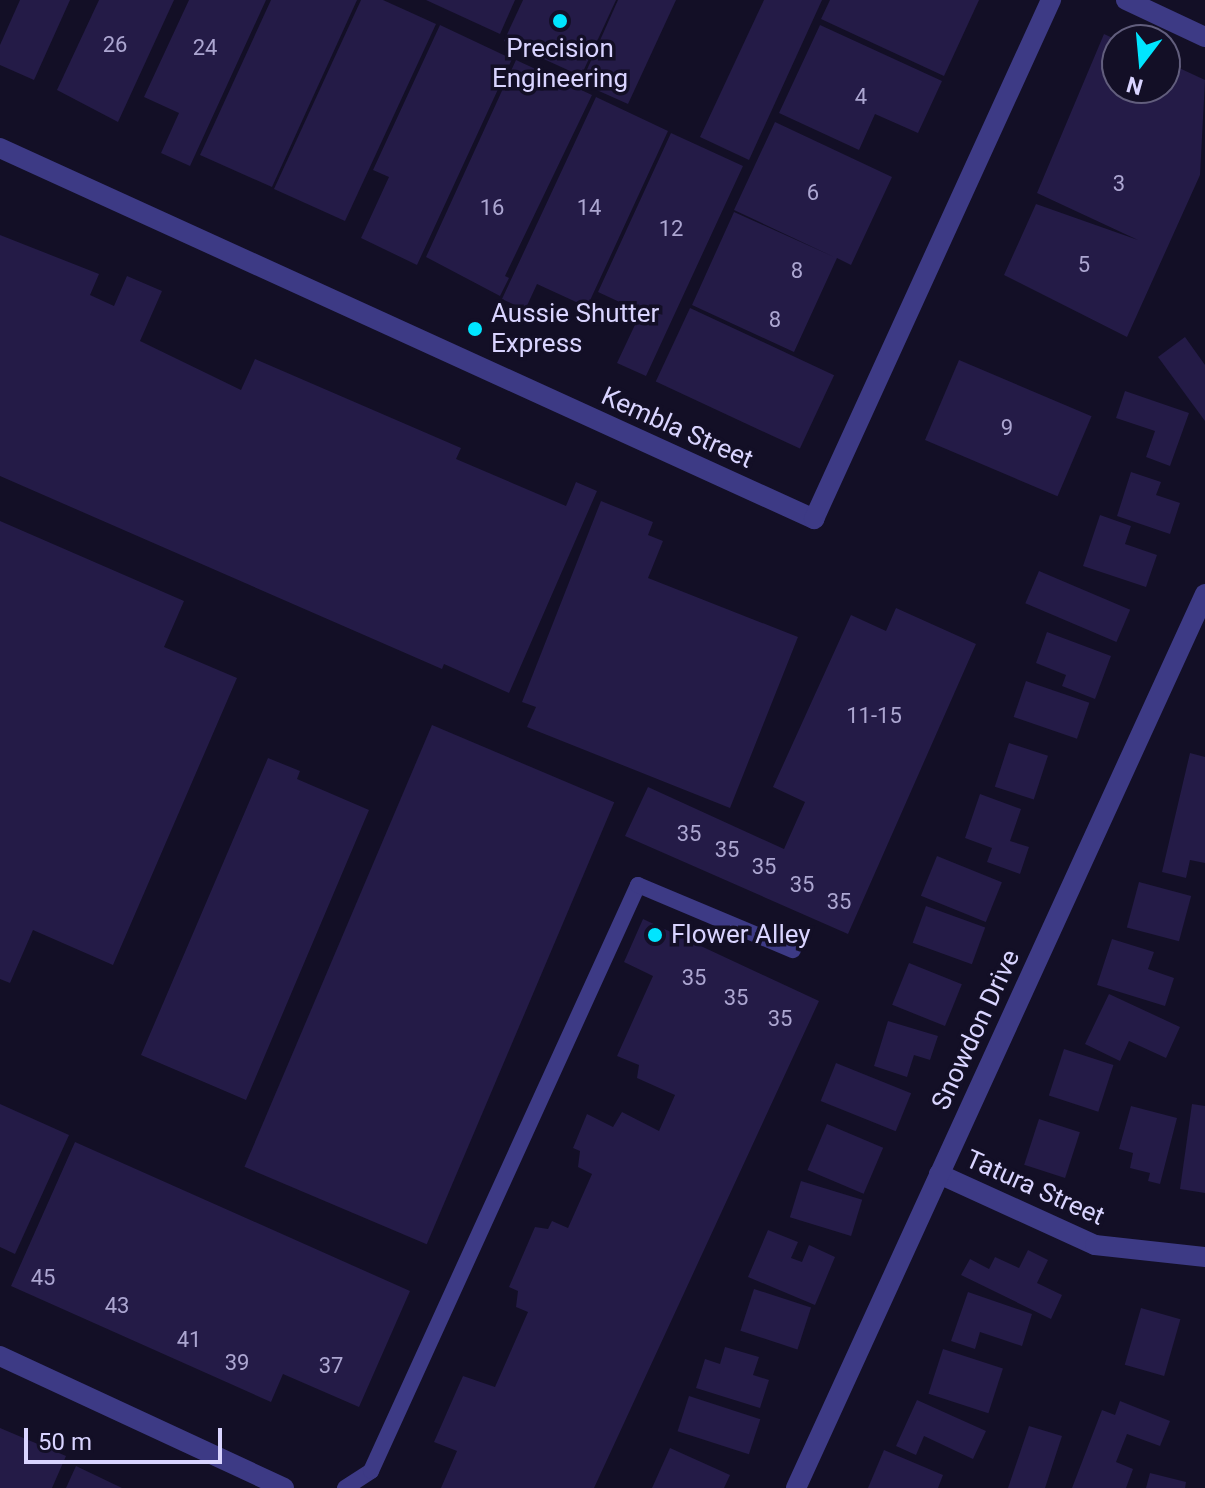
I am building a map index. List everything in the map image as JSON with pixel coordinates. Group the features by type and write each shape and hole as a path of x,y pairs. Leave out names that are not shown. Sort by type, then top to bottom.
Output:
{"street":[{"name":"Kembla Street","path":"0,148 814,519 1051,0"},
{"path":"1126,0 1205,37"},
{"name":"Snowdon Drive","path":"796,1488 1205,594"},
{"name":"Tatura Street","path":"939,1174 1095,1245 1205,1257"},
{"path":"0,1356 284,1488"}],"lane":[{"path":"345,1488 371,1471 638,885 793,950"}],"building":[{"path":"20,0 70,0 34,80 0,65 0,45"},
{"path":"99,0 174,0 118,122 57,90"},
{"path":"189,0 266,0 190,166 161,153 179,113 144,97"},
{"path":"271,0 357,0 272,187 200,155"},
{"path":"361,0 383,0 436,24 345,221 274,189"},
{"path":"426,0 515,0 500,34"},
{"name":"Precision Engineering","path":"523,0 616,0 581,76 504,41"},
{"path":"618,0 676,0 628,104 581,83"},
{"path":"764,0 822,0 749,160 700,137"},
{"path":"830,0 979,0 944,76 821,19"},
{"path":"440,25 512,59 417,265 361,238 389,177 373,170"},
{"path":"820,25 942,81 918,133 875,114 859,150 779,113"},
{"path":"1101,41 1101,104 1181,104 1181,69 1205,80 1200,175 1127,337 1004,275 1036,204 1138,240 1037,193"},
{"path":"516,60 592,95 505,276 509,278 500,296 426,257"},
{"path":"596,97 668,131 587,307 537,284 525,310 502,299"},
{"path":"775,122 892,177 851,265 837,258 794,352 692,305 734,212 834,257 734,210"},
{"path":"671,133 743,166 646,376 617,363 641,312 598,292"},
{"path":"0,235 99,274 90,295 114,306 127,276 162,291 140,341 241,390 255,359 461,448 456,459 566,506 576,482 597,491 509,693 444,664 442,669 0,476"},
{"path":"690,308 834,375 800,449 656,381"},
{"path":"1185,337 1205,365 1205,421 1158,357"},
{"path":"959,360 1092,416 1058,496 925,440"},
{"path":"1125,391 1189,413 1170,466 1146,457 1155,431 1116,418"},
{"path":"1131,472 1161,482 1156,495 1180,503 1170,534 1117,516"},
{"path":"601,501 653,522 648,535 663,541 648,578 798,637 730,808 527,727 536,707 522,702"},
{"path":"1100,515 1131,526 1125,544 1157,555 1146,587 1083,566"},
{"path":"0,521 184,601 164,647 237,678 113,965 33,930 10,983 0,979"},
{"path":"1039,571 1130,610 1116,642 1025,603"},
{"path":"896,608 976,644 848,934 625,836 648,787 784,849 805,802 773,787 851,615 886,631"},
{"path":"1047,632 1111,656 1095,699 1062,686 1066,675 1036,663"},
{"path":"1026,681 1089,703 1077,739 1014,717"},
{"path":"432,725 614,802 427,1244 244,1167"},
{"path":"1009,743 1048,756 1034,799 995,787"},
{"path":"1190,753 1205,757 1205,863 1190,860 1186,878 1162,872"},
{"path":"268,758 300,771 297,779 369,810 246,1100 141,1055"},
{"path":"980,794 1021,809 1010,841 1029,847 1020,874 987,862 992,848 965,838"},
{"path":"937,856 1002,882 986,922 921,896"},
{"path":"1139,882 1191,896 1179,941 1127,927"},
{"path":"926,906 985,928 972,964 913,943"},
{"path":"643,919 819,1001 594,1488 441,1488 457,1451 434,1442 463,1376 495,1387 528,1312 516,1307 518,1291 509,1287 535,1227 548,1229 552,1221 568,1228 592,1174 578,1167 580,1151 573,1148 587,1114 613,1127 622,1112 659,1131 675,1095 637,1078 639,1065 617,1056 653,976 624,962"},
{"path":"1112,939 1154,952 1148,969 1174,978 1165,1006 1097,985"},
{"path":"909,963 962,984 945,1026 892,1005"},
{"path":"1109,994 1180,1027 1166,1058 1129,1041 1120,1061 1085,1044"},
{"path":"888,1021 938,1036 930,1060 914,1055 907,1077 874,1066"},
{"path":"1064,1049 1113,1065 1098,1112 1049,1096"},
{"path":"836,1063 911,1093 896,1131 821,1101"},
{"path":"0,1104 69,1135 15,1254 0,1247"},
{"path":"1192,1104 1205,1106 1205,1193 1180,1189"},
{"path":"1131,1106 1177,1118 1160,1184 1148,1181 1150,1173 1130,1168 1133,1153 1119,1149"},
{"path":"1039,1119 1080,1132 1065,1178 1024,1165"},
{"path":"827,1124 883,1148 864,1194 807,1170"},
{"path":"75,1142 410,1291 359,1407 283,1374 271,1402 11,1286"},
{"path":"801,1181 862,1200 851,1236 790,1217"},
{"path":"768,1230 798,1242 791,1258 802,1262 809,1245 835,1257 815,1305 748,1277"},
{"path":"1028,1250 1048,1260 1037,1283 1062,1295 1051,1319 961,1275 970,1259 989,1269 995,1257 1019,1268"},
{"path":"754,1289 811,1308 797,1349 740,1331"},
{"path":"968,1292 1032,1314 1022,1346 980,1332 975,1349 951,1341"},
{"path":"1141,1308 1180,1319 1164,1376 1125,1365"},
{"path":"725,1347 759,1357 753,1375 769,1380 760,1408 696,1388 705,1359 720,1364"},
{"path":"943,1349 1003,1368 988,1413 928,1394"},
{"path":"689,1396 760,1419 749,1454 678,1431"},
{"path":"917,1400 986,1431 973,1459 924,1436 916,1455 896,1446"},
{"path":"1120,1401 1170,1421 1160,1446 1127,1434 1116,1462 1133,1469 1126,1488 1072,1488 1102,1410 1115,1415"},
{"path":"1029,1426 1062,1436 1045,1488 1008,1488"},
{"path":"0,1428 66,1456 52,1488 0,1488"},
{"path":"670,1448 730,1475 724,1488 652,1488"},
{"path":"884,1450 943,1475 938,1488 868,1488"},
{"path":"76,1466 122,1488 66,1488"},
{"path":"1150,1473 1186,1482 1185,1488 1146,1488"}],"place":[{"name":"Precision Engineering","path":"560,21"},
{"name":"Aussie Shutter Express","path":"475,329"},
{"name":"Flower Alley","path":"655,935"}]}
